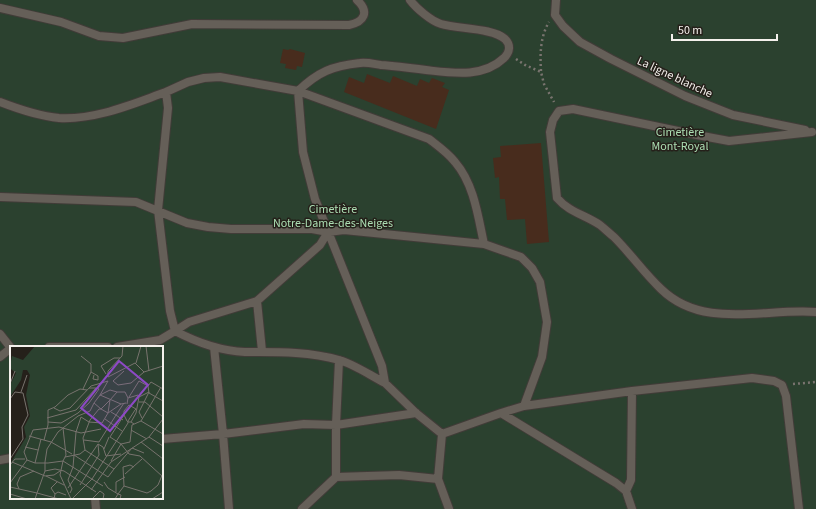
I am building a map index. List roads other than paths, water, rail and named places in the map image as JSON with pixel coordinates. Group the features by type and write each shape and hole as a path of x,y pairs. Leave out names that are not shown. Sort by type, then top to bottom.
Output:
{"lane":[{"path":"0,8 61,22 99,36 123,38 192,24 349,25 355,24 362,19 364,14 364,8 357,0"},
{"name":"La ligne blanche","path":"556,0 555,15 563,26 580,42 611,60 685,96 733,115 814,132"},
{"path":"385,383 382,366 315,199 302,152 298,92 308,81 320,74 343,66 362,63 459,74 482,71 498,63 508,54 510,49 505,39 494,33 439,24 423,12 413,1"},
{"path":"0,102 14,108 60,118 102,114 166,92 188,82 204,78 220,77 298,92 429,139 443,150 456,162 468,184 484,244"},
{"path":"166,92 168,108 158,210 170,312 175,331 214,347 244,352 262,351 310,355 339,360 385,383 416,413 442,434"},
{"path":"814,132 729,141 573,109 559,111 553,120 550,132 557,198 564,206 600,225 632,256 661,290 675,301 694,310 715,314 729,315 816,312"},
{"path":"0,197 136,202 187,222 208,227 231,229 312,229 328,232 344,230 484,244 521,257 532,268 540,282 547,322 542,357 524,406"},
{"path":"123,346 160,340 188,322 257,301 320,245 328,232"},
{"path":"257,301 262,351"},
{"path":"0,334 10,347"},
{"path":"214,347 224,434 229,509"},
{"path":"0,357 10,349"},
{"path":"336,477 336,425 339,360"},
{"path":"442,434 524,406 632,391 752,378 774,380 782,385 786,396 799,509"},
{"path":"626,491 631,480 632,391"},
{"path":"163,439 224,434 304,424 336,425 416,413"},
{"path":"501,413 616,483 626,491 632,509"},
{"path":"442,434 438,479 449,509"},
{"path":"0,460 10,458"},
{"path":"302,509 336,477 399,475 438,479"},
{"path":"95,499 96,509"}],"park label":[{"name":"Cimetière Mont-Royal","path":"680,139"},
{"name":"Cimetière Notre-Dame-des-Neiges","path":"333,216"}]}
